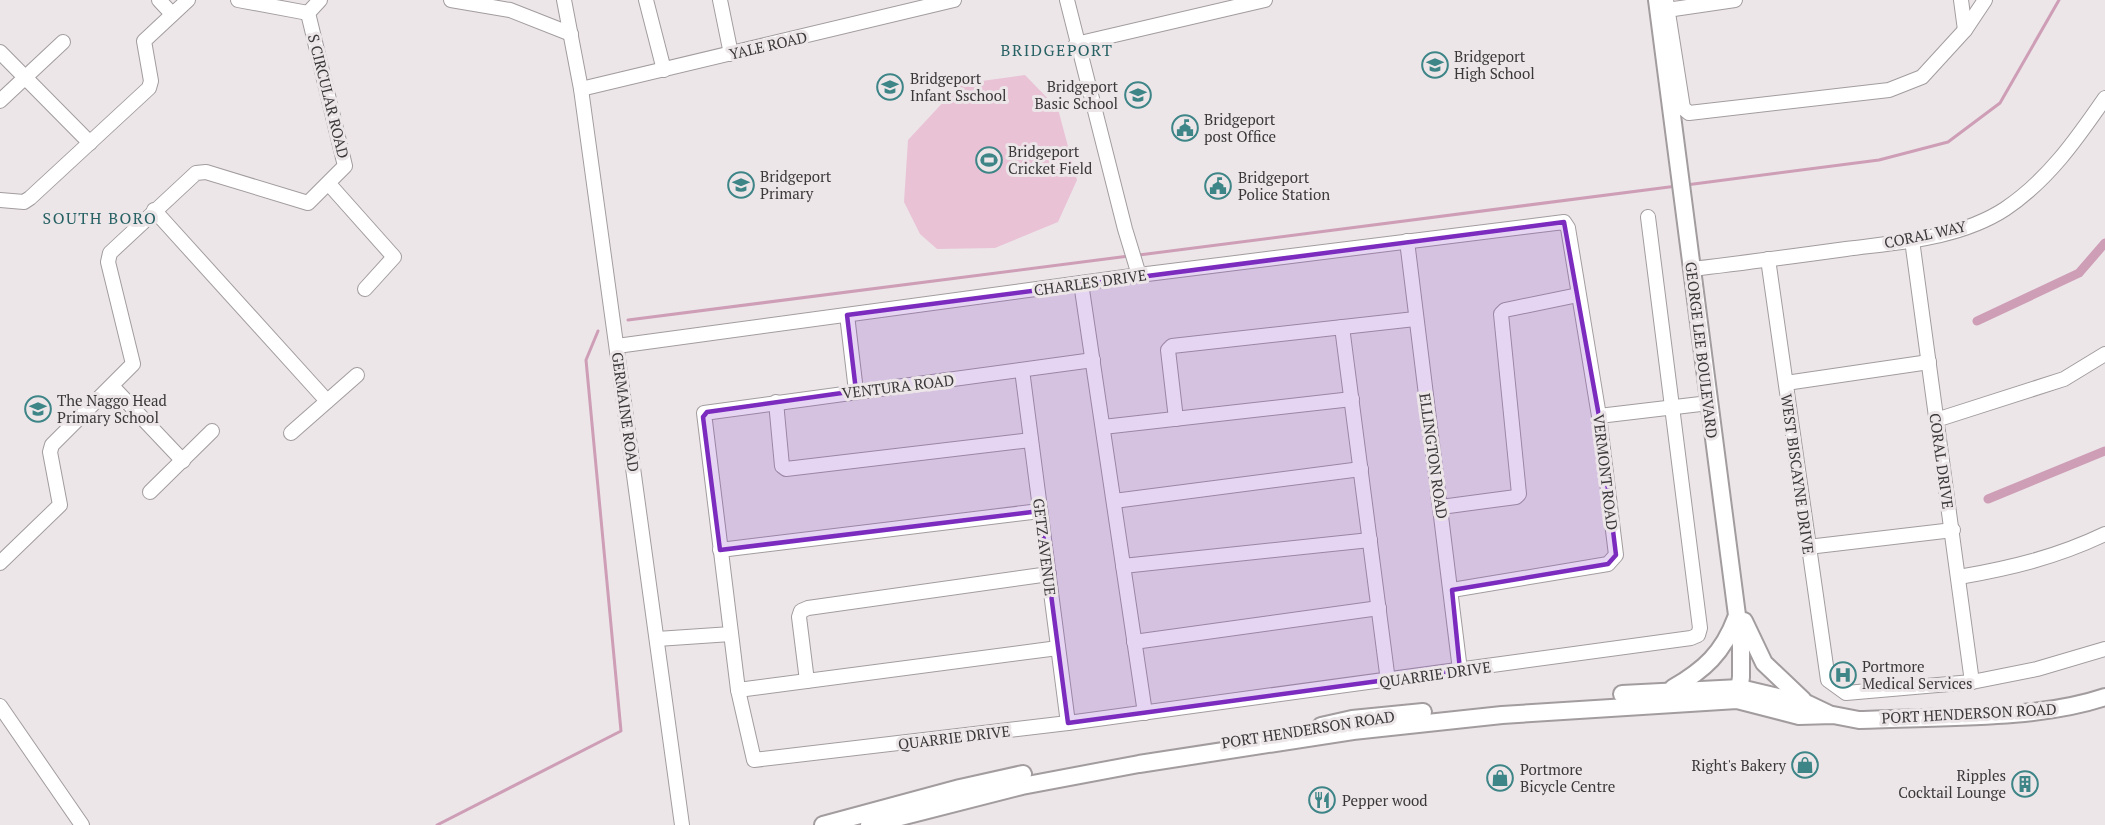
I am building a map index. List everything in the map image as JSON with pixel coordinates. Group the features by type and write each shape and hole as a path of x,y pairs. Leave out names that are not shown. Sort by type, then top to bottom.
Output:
{"main road":[{"name":"GEORGE LEE BOULEVARD","path":"1662,5 1679,174 1741,646 1738,694"},
{"path":"1670,690 1699,674 1718,655 1729,637 1736,607"},
{"path":"1736,607 1764,663 1808,704"},
{"name":"PORT HENDERSON ROAD","path":"823,825 1023,774 1276,736 1352,719 1670,690 1738,694 1808,704 1833,715"},
{"name":"PORT HENDERSON ROAD","path":"869,825 1031,784 1139,764 1353,731 1502,715 1647,704 1738,694 1799,716 1833,715 1859,720 2036,711 2067,708 2105,697"}],"street":[{"path":"159,0 172,14"},
{"path":"0,200 24,202 30,198 149,88 144,41 188,0"},
{"path":"238,0 308,13 320,0"},
{"path":"451,0 510,10 571,34"},
{"name":"GERMAINE ROAD","path":"564,0 581,89 682,825"},
{"path":"646,0 664,70"},
{"path":"720,0 731,54"},
{"name":"YALE ROAD","path":"581,89 954,0"},
{"path":"1066,0 1139,275"},
{"path":"1076,44 1265,0"},
{"path":"1735,0 1662,5 1686,111 1689,113 1889,90 1922,77 1965,30 1985,0"},
{"path":"1961,0 1965,30"},
{"name":"S CIRCULAR ROAD","path":"0,563 60,506 50,448 131,367 133,360 108,258 154,210 201,171 308,203 344,170 346,162 308,13"},
{"path":"0,101 63,42"},
{"path":"0,52 90,143"},
{"name":"CORAL WAY","path":"1692,270 1912,240 1964,228 2004,210 2041,182 2067,152 2105,98"},
{"path":"329,184 394,257 364,289"},
{"path":"154,210 327,401"},
{"name":"QUARRIE DRIVE","path":"738,690 754,760 1068,723 1388,681 1698,635 1700,628 1648,217"},
{"name":"CHARLES DRIVE","path":"617,346 1139,275 1564,222"},
{"name":"VERMONT ROAD","path":"1452,590 1608,564 1614,560 1616,555 1599,416 1568,228 1564,222"},
{"name":"CORAL DRIVE","path":"1912,240 1972,682"},
{"name":"ELLINGTON ROAD","path":"1407,241 1415,319 1452,590 1460,670"},
{"name":"WEST BISCAYNE DRIVE","path":"1768,259 1826,673 1834,687 1846,693 1972,682"},
{"path":"1081,283 1145,713"},
{"path":"1441,507 1516,497 1519,494 1501,314 1505,310 1578,295"},
{"path":"847,315 856,391"},
{"path":"1176,419 1169,347 1415,319"},
{"path":"1342,327 1388,681"},
{"path":"1936,420 2064,379 2105,354"},
{"name":"VENTURA ROAD","path":"720,550 704,414 776,402 1093,360"},
{"path":"1786,383 1929,362"},
{"name":"GETZ AVENUE","path":"1022,370 1068,723"},
{"path":"291,433 357,375"},
{"path":"112,386 183,461"},
{"path":"1103,427 1352,399"},
{"path":"776,402 782,466 786,470 1031,440"},
{"path":"1599,416 1709,403"},
{"path":"150,492 212,431"},
{"path":"1114,501 1361,469"},
{"path":"1040,511 720,550 738,690 1058,648"},
{"path":"1808,547 1953,530"},
{"path":"1959,577 2019,567 2069,552 2105,534"},
{"path":"1123,566 1370,540"},
{"path":"807,681 799,617 801,611 808,608 1049,574"},
{"path":"1134,642 1379,608"},
{"path":"657,639 731,634"},
{"path":"1972,682 2037,669 2105,649"},
{"path":"0,706 82,825"}],"highlighted area":[{"path":"1564,222 1599,416 1616,555 1608,564 1452,590 1460,670 1068,723 1040,511 720,550 703,417 707,412 856,391 847,315"}],"shaded area":[{"name":"Bridgeport Cricket Field","path":"1025,75 1058,109 1077,180 1058,222 995,248 937,249 920,234 904,202 908,140 960,84"}],"waterway":[{"path":"1686,185 1879,160 1948,142 2000,103 2059,0"},
{"path":"1139,255 1677,186"},
{"path":"1977,321 2079,273 2105,243"},
{"path":"628,320 1129,256"},
{"path":"437,825 621,731 586,360 598,331"},
{"path":"1988,499 2105,451"}],"place":[{"name":"Bridgeport High School","path":"1435,65"},
{"name":"Bridgeport Infant Sschool","path":"890,87"},
{"name":"Bridgeport Basic School","path":"1138,95"},
{"name":"Bridgeport post Office","path":"1185,128"},
{"name":"Bridgeport Cricket Field","path":"989,160"},
{"name":"Bridgeport Primary","path":"741,185"},
{"name":"Bridgeport Police Station","path":"1218,186"},
{"name":"The Naggo Head Primary School","path":"38,409"},
{"name":"Portmore Medical Services","path":"1843,675"},
{"name":"Right's Bakery","path":"1805,765"},
{"name":"Portmore Bicycle Centre","path":"1500,778"},
{"name":"Ripples Cocktail Lounge","path":"2025,784"},
{"name":"Pepper wood","path":"1322,800"}],"district":[{"name":"BRIDGEPORT","path":"1057,50"},
{"name":"SOUTH BORO","path":"100,218"}]}
